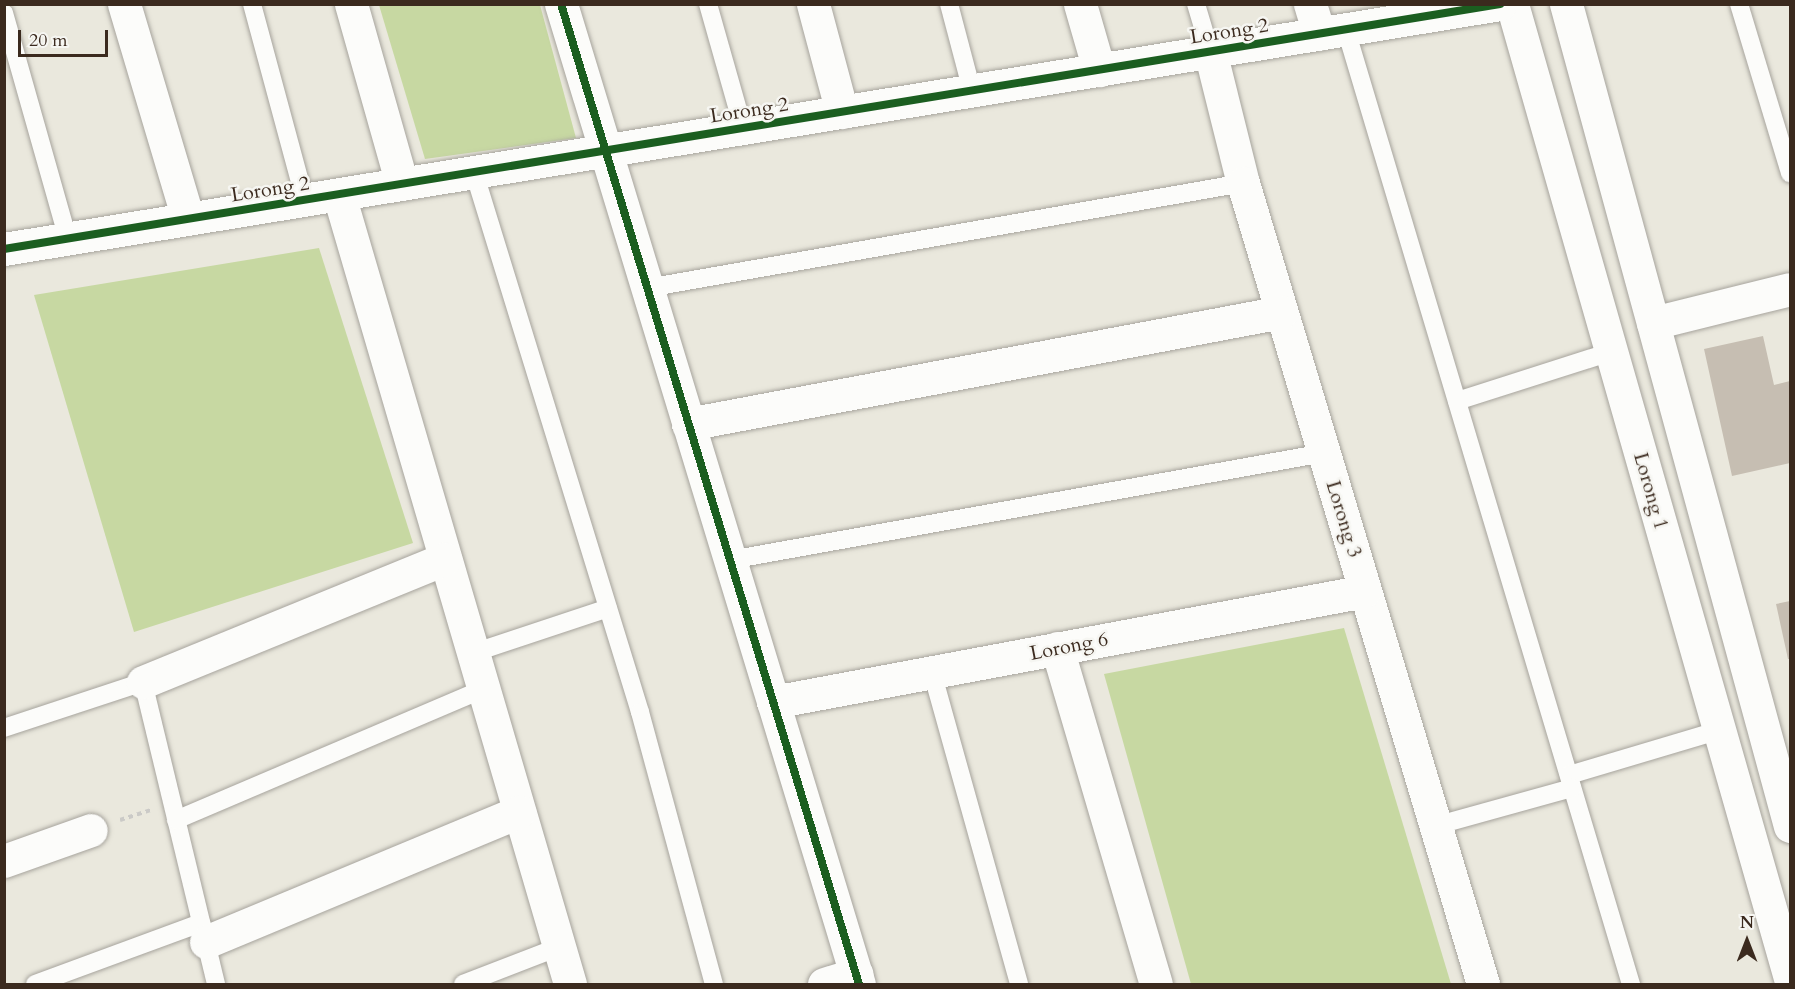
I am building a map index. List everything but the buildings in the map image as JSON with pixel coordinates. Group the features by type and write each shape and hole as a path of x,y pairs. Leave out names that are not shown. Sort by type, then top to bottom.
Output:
{"street":[{"path":"124,4 188,219"},
{"path":"351,4 402,184"},
{"path":"561,4 857,979 824,984"},
{"path":"813,4 842,112"},
{"path":"1080,4 1099,70"},
{"name":"Lorong 2","path":"4,249 1099,70 1210,51 1325,23 1500,4"},
{"name":"Lorong 1","path":"1512,4 1791,978"},
{"path":"1566,4 1791,826"},
{"name":"Lorong 3","path":"1210,51 1244,183 1483,984"},
{"path":"339,195 570,984"},
{"path":"1653,322 1791,289"},
{"path":"688,424 1282,312"},
{"path":"142,682 445,559"},
{"name":"Lorong 6","path":"773,702 1365,591"},
{"path":"1057,648 1156,984"},
{"path":"203,932 519,812"},
{"path":"4,861 92,830"}],"lane":[{"path":"252,4 305,200"},
{"path":"708,4 743,128"},
{"path":"949,4 972,91"},
{"path":"1196,4 1210,51"},
{"path":"1739,4 1791,173"},
{"path":"4,13 68,239"},
{"path":"1325,23 1457,401 1631,984"},
{"path":"474,172 608,608 714,984"},
{"path":"647,288 1244,183"},
{"path":"1457,401 1611,352"},
{"path":"730,560 1324,453"},
{"path":"473,653 608,608"},
{"path":"932,672 1019,984"},
{"path":"4,728 142,682 216,984"},
{"path":"174,811 483,689"},
{"path":"1435,826 1720,730"},
{"path":"35,984 203,932"},
{"path":"463,984 559,947"}],"path":[{"path":"92,830 174,811"}],"green space":[{"path":"379,5 540,5 576,138 425,159"},
{"path":"319,248 413,543 134,632 34,295"},
{"path":"1344,628 1451,984 1191,984 1104,674"}],"cycle path":[{"path":"561,4 859,984"},
{"path":"4,249 1500,4"}]}
